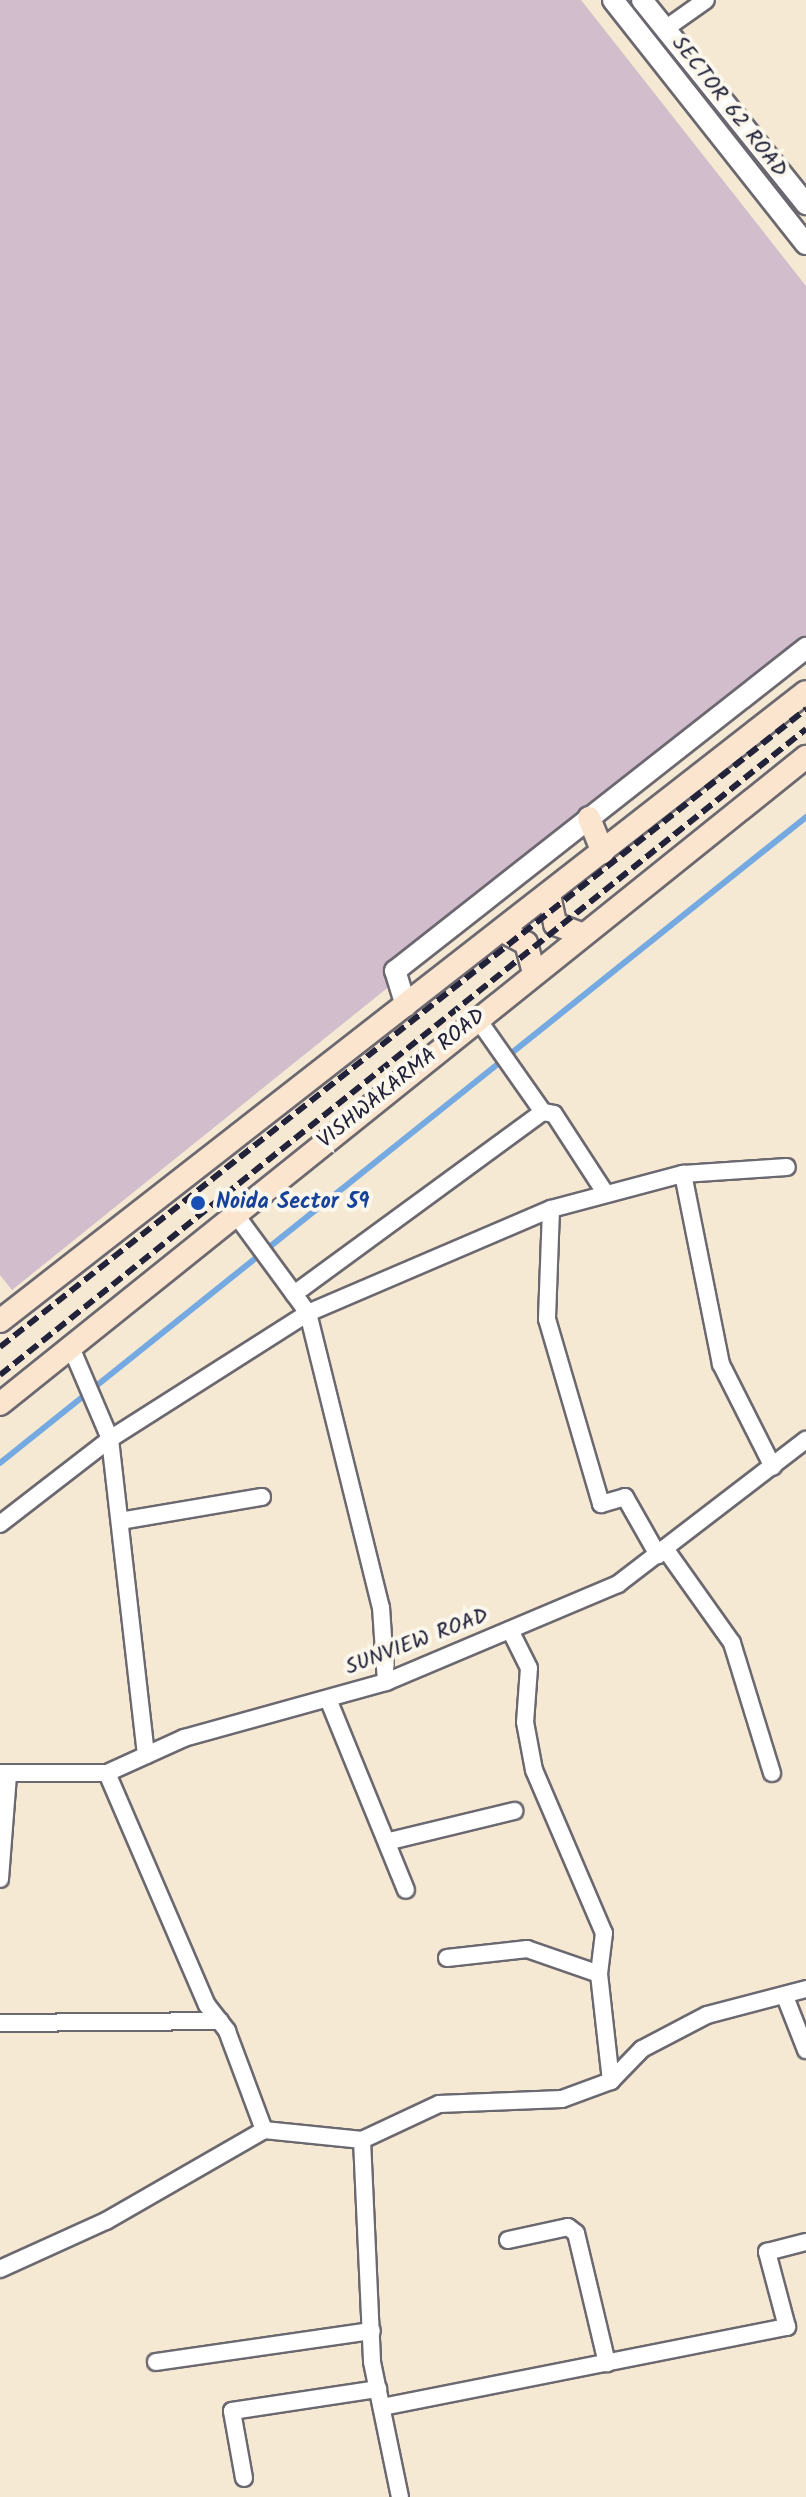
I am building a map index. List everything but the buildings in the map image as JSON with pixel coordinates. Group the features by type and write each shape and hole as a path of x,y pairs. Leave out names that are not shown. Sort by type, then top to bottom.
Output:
{"main road":[{"path":"0,1321 806,692"},
{"name":"VISHWAKARMA ROAD","path":"0,1404 581,934 806,757"},
{"path":"589,818 603,852"},
{"path":"549,895 555,924 581,934"},
{"path":"503,931 526,943 534,972"}],"street":[{"name":"SECTOR 62 ROAD","path":"613,0 803,233"},
{"name":"SECTOR 62 ROAD","path":"642,0 806,204"},
{"path":"665,29 706,0"},
{"path":"406,1006 395,971 806,648"},
{"path":"477,1018 543,1112 554,1114 606,1194"},
{"path":"294,1294 543,1112"},
{"path":"0,1524 110,1439 308,1313 551,1209 683,1174 787,1167"},
{"path":"683,1174 721,1364 773,1467"},
{"path":"551,1209 547,1319 601,1504 625,1497 662,1552 732,1643 772,1773"},
{"path":"236,1215 308,1313 381,1607 386,1682"},
{"path":"70,1345 110,1439 146,1755"},
{"name":"SUNVIEW ROAD","path":"4,1774 107,1773 146,1755 386,1682 618,1584 806,1440"},
{"path":"120,1521 262,1497"},
{"path":"510,1630 529,1668 525,1722 534,1770 604,1933 599,1974 611,2081"},
{"path":"328,1699 390,1841 406,1890"},
{"path":"107,1773 220,2021 264,2130"},
{"path":"0,1879 4,1774"},
{"path":"390,1841 514,1811"},
{"path":"447,1958 527,1949 599,1974"},
{"path":"0,2269 106,2221 264,2130 362,2140 439,2104 562,2099 611,2081 642,2049 707,2015 786,1999 806,1989"},
{"path":"786,1999 806,2050"},
{"path":"0,2023 220,2021"},
{"path":"362,2140 359,2200 372,2260 372,2331 378,2389 400,2497"},
{"path":"508,2240 568,2227 576,2233 607,2363"},
{"path":"382,2407 787,2327 767,2252 806,2242"},
{"path":"156,2362 372,2331"},
{"path":"244,2478 232,2411 378,2389"}],"shaded area":[{"path":"0,0 581,0 806,286 806,651 12,1290 0,1275"}],"waterway":[{"path":"0,1463 806,817"}],"railway":[{"path":"0,1347 806,709"},
{"path":"0,1375 806,729"}],"place":[{"name":"Noida Sector 59","path":"198,1203"}]}
